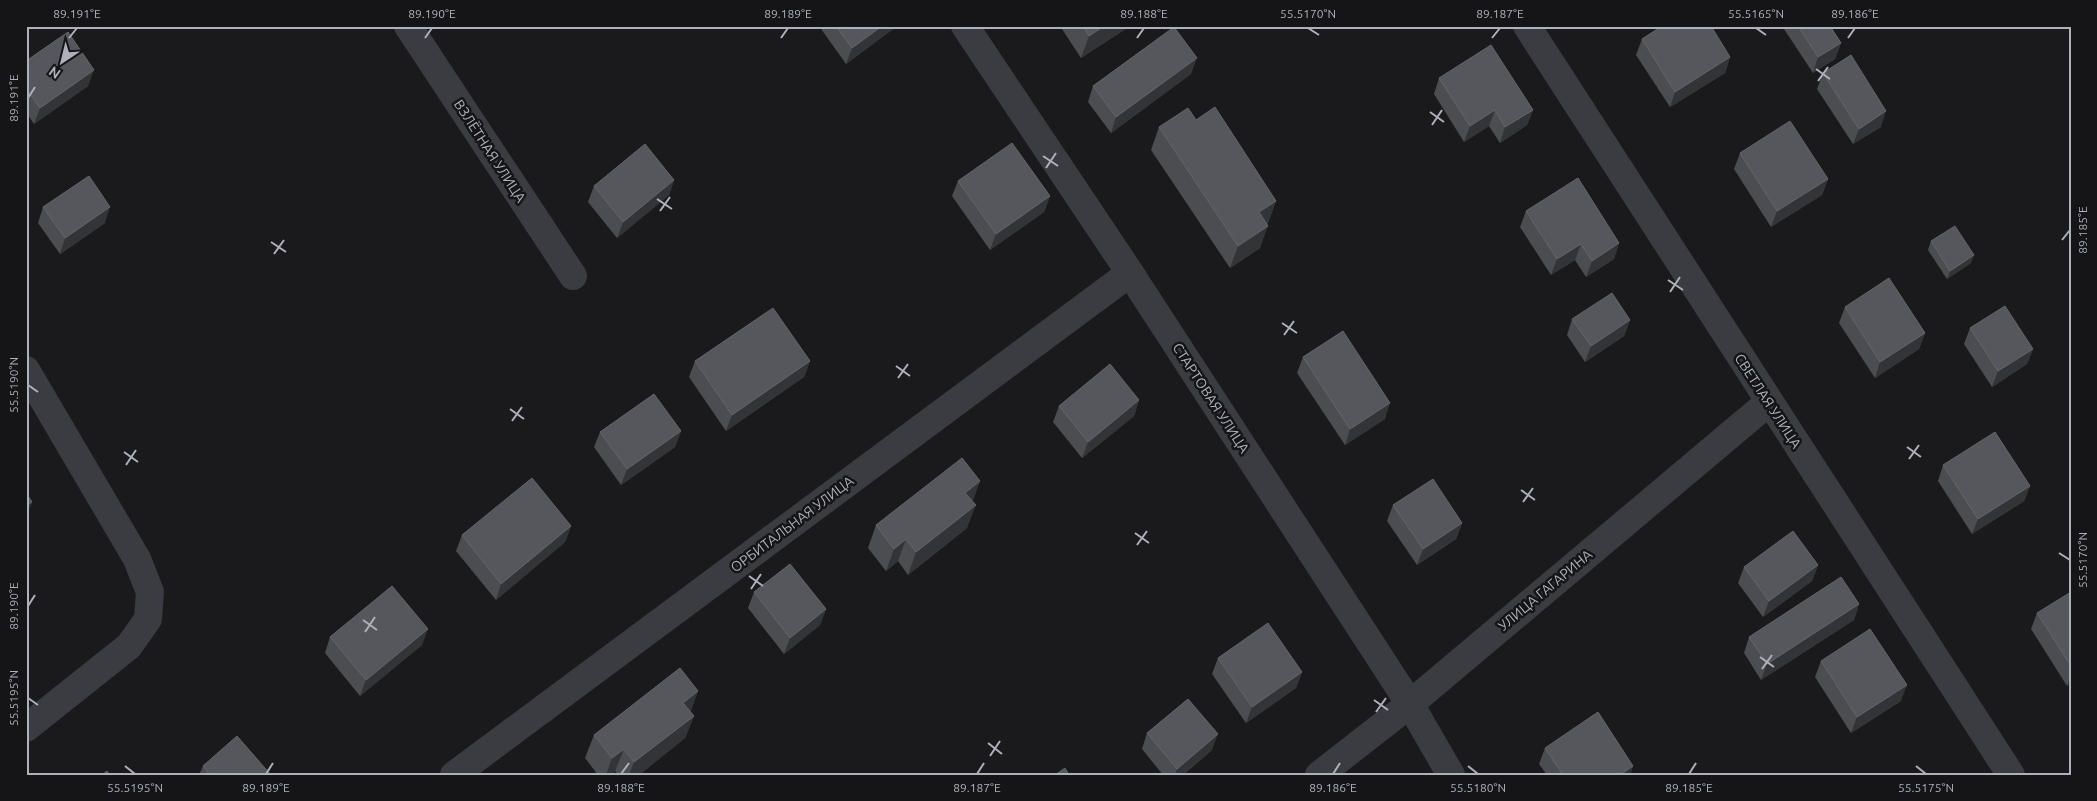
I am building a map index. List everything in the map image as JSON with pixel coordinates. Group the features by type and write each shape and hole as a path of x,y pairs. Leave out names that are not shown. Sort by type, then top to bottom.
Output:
{"street":[{"name":"ВЗЛЁТНАЯ УЛИЦА","path":"408,26 573,276"},
{"name":"СТАРТОВАЯ УЛИЦА","path":"965,26 1130,272 1410,704 1451,775"},
{"name":"СВЕТЛАЯ УЛИЦА","path":"1527,26 2011,775"},
{"name":"ОРБИТАЛЬНАЯ УЛИЦА","path":"454,775 1130,272"},
{"path":"26,370 137,559 150,592 148,619 129,646 26,728"},
{"name":"УЛИЦА ГАГАРИНА","path":"1319,775 1410,704 1769,402"}],"building":[{"path":"836,26 882,26 852,48"},
{"path":"1083,26 1104,26 1089,36"},
{"path":"1662,26 1711,26 1730,57 1675,92 1642,39"},
{"path":"1798,26 1830,26 1841,43 1818,57"},
{"path":"1174,27 1197,58 1116,117 1093,86"},
{"path":"68,32 94,70 40,108 26,88 26,61"},
{"path":"1491,45 1533,110 1505,127 1495,110 1470,126 1439,78"},
{"path":"1851,55 1886,111 1859,129 1823,73"},
{"path":"1215,107 1276,201 1259,212 1268,226 1238,246 1159,127 1188,108 1196,120"},
{"path":"1790,121 1828,179 1777,211 1740,153"},
{"path":"1012,143 1050,196 996,234 958,181"},
{"path":"645,144 674,180 623,222 594,186"},
{"path":"89,176 110,207 65,238 43,207"},
{"path":"1578,178 1619,243 1592,261 1581,244 1557,259 1526,211"},
{"path":"1955,226 1974,255 1950,271 1931,241"},
{"path":"1889,278 1925,333 1880,362 1845,307"},
{"path":"1612,293 1630,320 1591,346 1572,319"},
{"path":"2005,306 2033,349 1998,371 1970,328"},
{"path":"773,308 810,361 732,415 695,361"},
{"path":"1343,331 1390,403 1350,429 1303,357"},
{"path":"1110,364 1139,400 1088,442 1059,406"},
{"path":"654,394 681,431 627,469 600,432"},
{"path":"1995,432 2030,486 1978,519 1943,465"},
{"path":"962,458 980,481 965,493 976,505 916,552 906,539 894,549 876,525"},
{"path":"532,478 571,526 501,584 462,535"},
{"path":"1433,479 1462,523 1423,549 1393,505"},
{"path":"26,493 32,502 26,506"},
{"path":"1793,531 1818,565 1769,601 1744,567"},
{"path":"790,564 826,609 790,638 754,592"},
{"path":"1841,577 1859,604 1767,664 1749,637"},
{"path":"392,586 428,629 366,680 330,637"},
{"path":"2071,592 2071,666 2037,613"},
{"path":"1268,623 1302,672 1252,707 1218,658"},
{"path":"1870,629 1907,685 1857,717 1821,661"},
{"path":"680,668 698,691 683,703 694,716 634,762 624,749 612,758 594,735"},
{"path":"1188,699 1218,734 1177,769 1147,733"},
{"path":"1598,712 1633,766 1620,775 1563,775 1545,748"},
{"path":"237,736 271,775 210,775 203,766"},
{"path":"1065,768 1069,775 1055,775"},
{"path":"107,771 110,775 102,775"}]}
